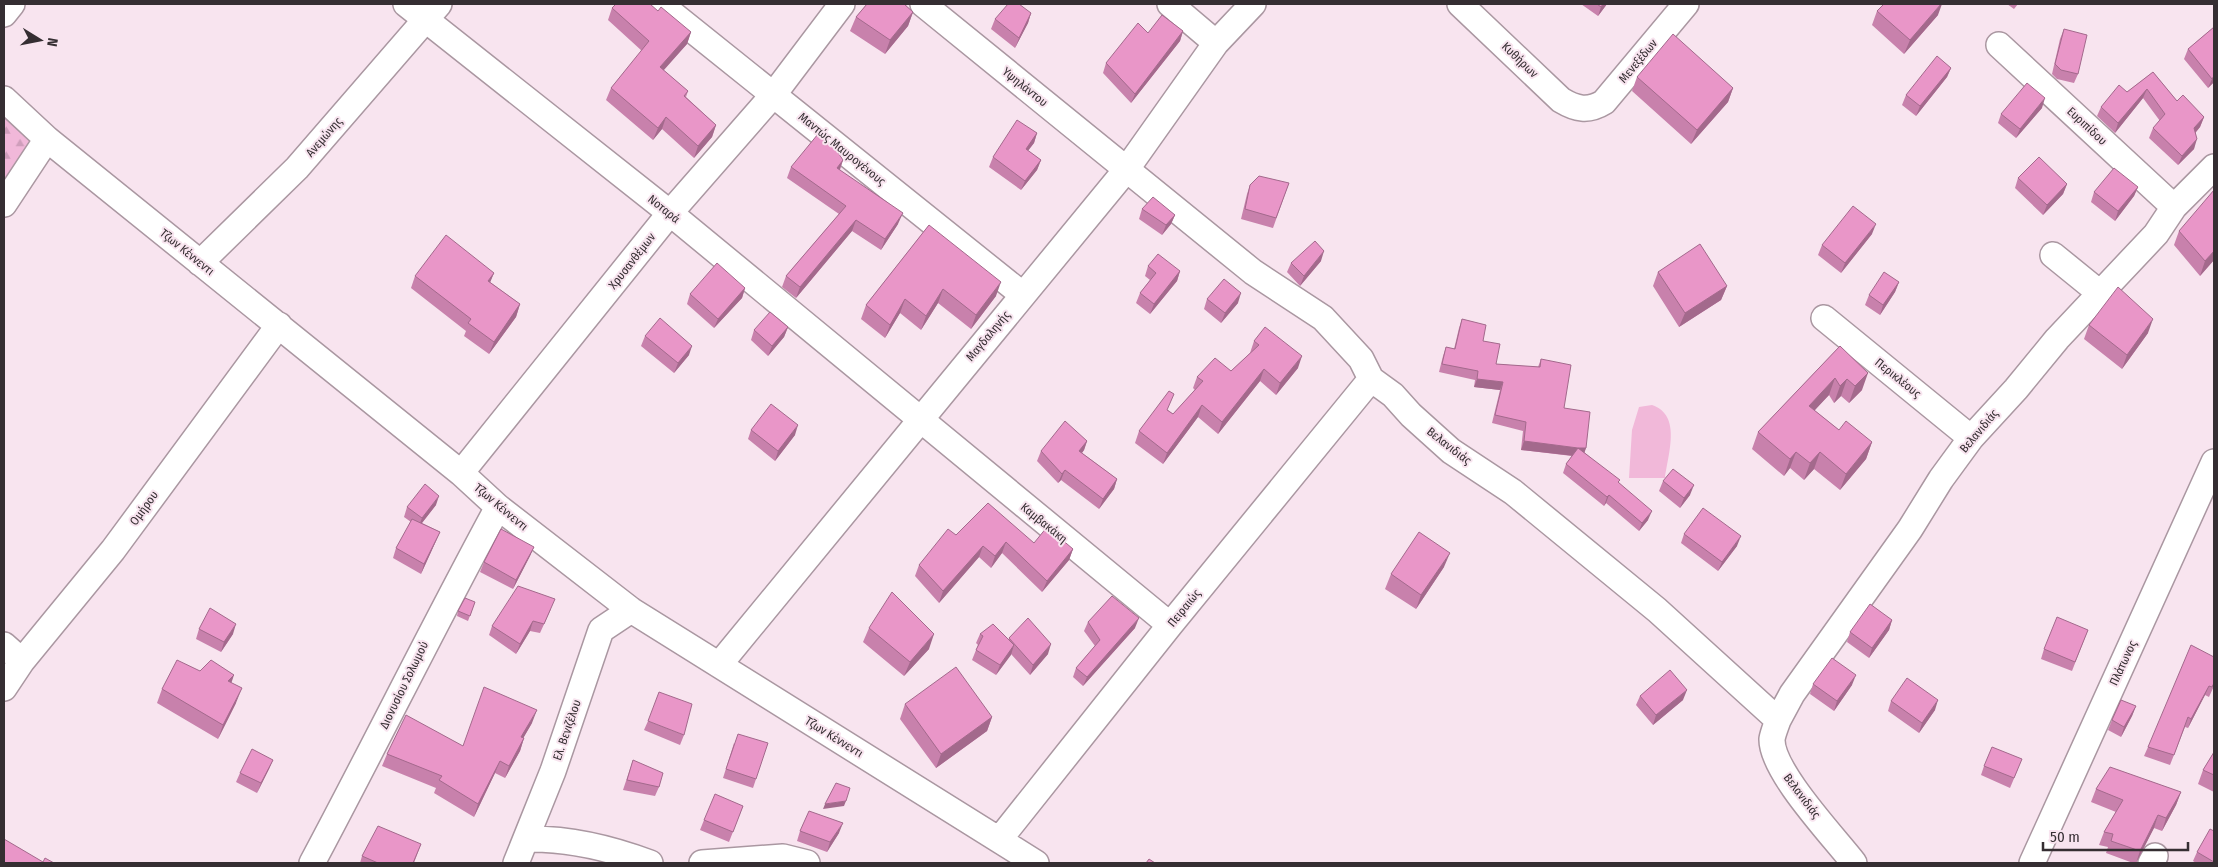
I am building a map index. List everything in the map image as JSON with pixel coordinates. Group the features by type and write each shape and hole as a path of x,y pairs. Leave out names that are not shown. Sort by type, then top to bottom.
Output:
{"street":[{"path":"4,14 12,4"},
{"name":"Νοταρά","path":"406,4 432,12 670,213 919,419"},
{"name":"Μαντώς Μαυρογένους","path":"660,4 1023,295"},
{"name":"Χρυσανθέμων","path":"461,473 670,213 774,94 842,4"},
{"name":"Υψηλάντου","path":"923,4 1126,170"},
{"path":"1170,4 1216,43"},
{"name":"Μαγδαληνής","path":"719,665 919,419 1126,170 1216,43 1253,4"},
{"name":"Μενεξέδων","path":"1584,110 1597,107 1604,102 1686,4"},
{"name":"Κυθήρων","path":"1466,6 1561,100 1573,107 1584,110"},
{"name":"Ανεμώνης","path":"200,263 297,168 432,12"},
{"name":"Ευριπίδου","path":"1999,45 2174,207"},
{"name":"Τζων Κέννεντι","path":"4,99 47,139 461,473 498,507 631,610 1036,863"},
{"path":"4,204 47,139"},
{"name":"Βελανιδιάς","path":"1854,863 1784,774 1775,755 1772,738 1778,720 1792,694 1910,529 1941,479 1971,438 2016,389 2057,339 2156,234 2174,207 2214,167"},
{"name":"Βελανιδιάς","path":"1126,170 1253,272 1323,318 1361,359 1371,379 1393,394 1411,415 1451,450 1513,492 1657,610 1778,720"},
{"path":"2053,255 2101,294"},
{"name":"Περικλέους","path":"1824,318 1971,438"},
{"name":"Ομήρου","path":"4,688 22,661 113,550 279,325"},
{"name":"Πειραιώς","path":"999,840 1170,625 1371,379"},
{"name":"Καμβακάκη","path":"919,419 1170,625"},
{"name":"Πλάτωνος","path":"2032,863 2214,462"},
{"name":"Διονυσίου Σολωμού","path":"312,863 366,762 428,636 498,507"},
{"name":"Ελ. Βενιζέλου","path":"516,863 553,771 601,630 631,610"},
{"path":"4,645 22,661"},
{"path":"526,839 544,838 610,849 650,863"},
{"path":"702,863 783,857 807,863"}],"green space":[{"path":"4,109 35,140 4,185"},
{"path":"1652,405 1661,410 1667,417 1670,426 1670,447 1665,478 1629,478 1632,430 1639,407"}],"building":[{"path":"616,4 650,4 658,11 661,7 691,32 660,67 688,91 684,96 716,125 698,146 666,117 658,128 611,88 649,41 612,8"},
{"path":"867,4 904,4 913,12 890,40 856,17"},
{"path":"1008,4 1019,4 1031,13 1019,38 995,19"},
{"path":"1884,4 1941,4 1910,40 1877,11"},
{"path":"1162,15 1183,31 1135,94 1106,63 1138,23 1148,33"},
{"path":"2214,27 2214,76 2212,79 2188,49"},
{"path":"2064,29 2087,35 2078,74 2061,70 2055,64"},
{"path":"1673,34 1733,88 1697,130 1637,77"},
{"path":"1937,56 1951,68 1920,106 1906,95"},
{"path":"2153,72 2177,101 2183,95 2204,117 2194,128 2197,139 2182,156 2153,128 2165,114 2147,89 2118,123 2101,107 2119,85 2127,92"},
{"path":"2027,83 2045,98 2020,129 2001,114"},
{"path":"1017,120 1037,133 1026,149 1041,160 1025,181 993,157"},
{"path":"818,134 835,148 843,160 837,168 903,213 885,239 856,220 800,287 786,276 846,206 791,167"},
{"path":"2039,157 2067,184 2047,205 2018,178"},
{"path":"2114,168 2138,187 2118,211 2094,192"},
{"path":"1259,176 1289,183 1276,218 1245,209 1250,185"},
{"path":"2214,190 2214,251 2205,261 2179,231"},
{"path":"1153,197 1175,215 1166,225 1142,209"},
{"path":"1853,206 1876,224 1845,263 1822,245"},
{"path":"929,225 1001,282 976,315 943,289 926,316 905,299 890,325 866,305"},
{"path":"446,235 494,273 488,281 520,304 494,342 468,323 471,319 415,276"},
{"path":"1315,241 1324,251 1304,276 1291,263"},
{"path":"1700,244 1727,286 1685,313 1658,272"},
{"path":"1158,254 1180,271 1154,304 1140,293 1156,273 1148,266"},
{"path":"717,263 745,288 718,319 690,294"},
{"path":"1884,272 1899,282 1883,305 1869,295"},
{"path":"1224,279 1241,293 1225,313 1207,299"},
{"path":"2118,287 2153,319 2127,355 2089,325"},
{"path":"770,312 788,327 772,346 754,330"},
{"path":"660,318 692,346 678,363 645,336"},
{"path":"1462,319 1486,325 1483,341 1500,344 1496,364 1540,367 1541,359 1571,365 1564,408 1590,412 1586,448 1524,441 1526,422 1495,415 1503,382 1477,379 1478,371 1442,364 1446,347 1455,349"},
{"path":"1265,327 1302,356 1280,383 1264,369 1222,422 1202,405 1167,453 1139,431 1169,391 1174,394 1167,410 1173,414 1203,381 1197,377 1215,358 1231,371 1259,345 1254,341"},
{"path":"1840,346 1868,373 1855,386 1847,379 1840,386 1835,378 1809,406 1839,430 1846,421 1872,442 1846,474 1820,452 1810,463 1796,452 1790,459 1758,432"},
{"path":"771,404 798,425 778,451 751,430"},
{"path":"1065,421 1087,441 1079,451 1117,479 1103,499 1065,470 1062,474 1041,451"},
{"path":"1578,448 1620,480 1618,482 1652,511 1642,523 1609,495 1607,497 1566,464"},
{"path":"1673,469 1694,485 1684,498 1663,481"},
{"path":"425,484 439,496 422,518 407,507"},
{"path":"988,503 1034,543 1047,527 1073,549 1047,581 1006,542 995,556 983,546 943,591 919,565 948,529 956,535"},
{"path":"1703,508 1741,536 1722,562 1684,534"},
{"path":"412,519 440,532 424,564 396,548"},
{"path":"501,529 534,547 516,580 484,562"},
{"path":"1419,532 1450,553 1421,595 1391,574"},
{"path":"518,586 555,599 544,624 533,621 520,644 492,626"},
{"path":"892,592 934,634 910,662 869,628"},
{"path":"1112,596 1139,618 1087,677 1076,668 1100,640 1088,622"},
{"path":"465,598 475,602 470,616 458,611"},
{"path":"1870,604 1892,620 1872,648 1850,632"},
{"path":"210,608 236,624 224,642 199,629"},
{"path":"2057,617 2088,630 2075,662 2044,649"},
{"path":"1028,618 1051,644 1033,665 1009,638"},
{"path":"993,624 1014,645 1000,665 976,650 983,636 980,634"},
{"path":"2191,645 2214,657 2214,683 2212,687 2209,686 2191,719 2188,717 2174,755 2148,747"},
{"path":"1832,658 1856,675 1837,701 1813,684"},
{"path":"177,660 200,671 211,660 234,675 228,681 242,688 223,725 162,689"},
{"path":"956,667 992,717 941,754 905,704"},
{"path":"1670,670 1687,690 1656,715 1640,696"},
{"path":"1907,678 1938,700 1922,723 1891,701"},
{"path":"484,687 537,710 521,737 524,738 509,766 500,761 478,804 439,780 442,776 387,754 406,715 463,746"},
{"path":"659,692 692,704 684,735 648,721"},
{"path":"2121,700 2136,706 2124,727 2112,720"},
{"path":"738,734 768,743 756,779 726,769"},
{"path":"1992,747 2022,759 2014,778 1984,766"},
{"path":"252,749 273,760 261,783 240,773"},
{"path":"2214,752 2214,775 2203,770"},
{"path":"633,760 663,773 659,787 627,780"},
{"path":"2110,767 2181,792 2166,818 2158,815 2140,851 2111,841 2113,834 2104,832 2123,800 2096,789"},
{"path":"836,783 850,788 846,801 825,804"},
{"path":"715,794 743,806 733,832 704,820"},
{"path":"809,811 843,823 830,842 800,831"},
{"path":"378,826 421,844 413,863 378,863 362,856"},
{"path":"2210,829 2214,831 2214,862 2197,852"},
{"path":"4,839 43,862 45,858 54,863 4,863"},
{"path":"1149,859 1155,863 1146,863"}]}
